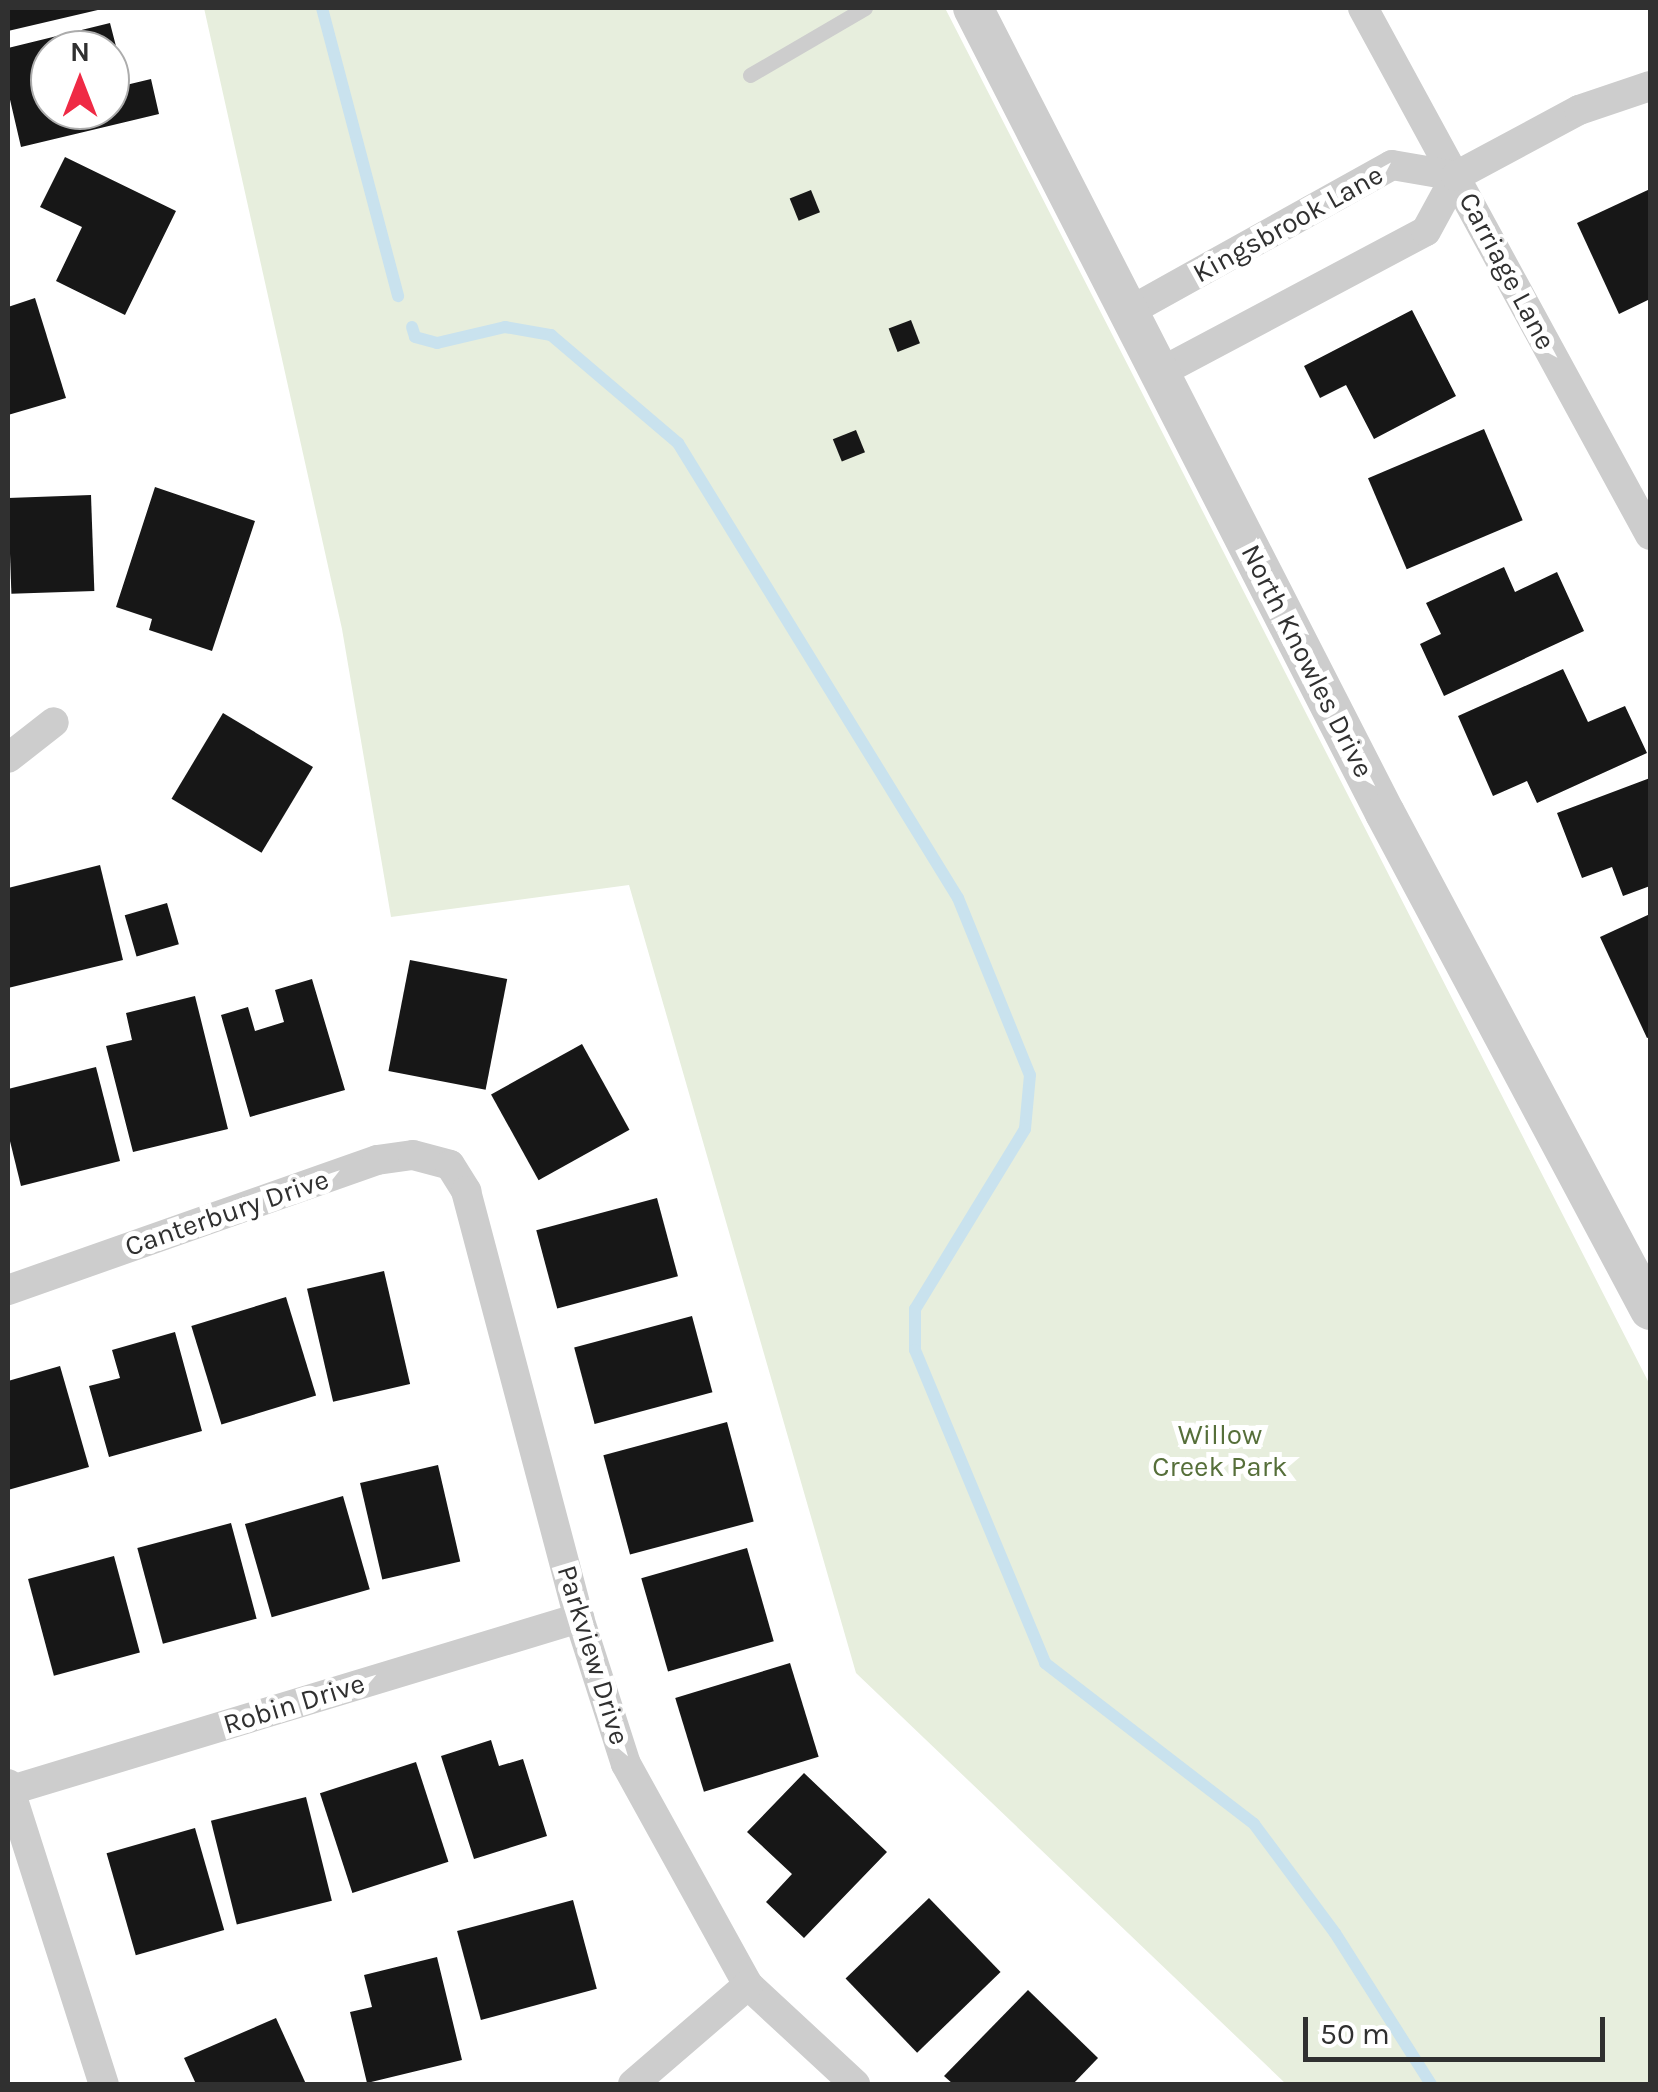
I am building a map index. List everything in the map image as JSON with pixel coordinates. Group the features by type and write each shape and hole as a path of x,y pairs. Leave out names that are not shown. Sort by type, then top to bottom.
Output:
{"street":[{"name":"North Knowles Drive","path":"973,8 1159,373 1650,1310"},
{"name":"Carriage Lane","path":"1364,8 1650,536"},
{"path":"1159,373 1426,231 1456,176 1579,110 1650,86"},
{"name":"Kingsbrook Lane","path":"1128,312 1392,166 1456,176"},
{"path":"8,758 54,722"},
{"name":"Canterbury Drive","path":"8,1290 377,1160 413,1155 450,1165"},
{"name":"Parkview Drive","path":"450,1165 466,1190 579,1618 626,1764 748,1985 855,2084"},
{"name":"Robin Drive","path":"8,1789 579,1618"},
{"path":"8,1789 104,2084"},
{"path":"632,2084 748,1985"}],"lane":[{"path":"750,74 865,8"}],"green space":[{"name":"Willow Creek Park","path":"204,8 945,8 1650,1385 1650,2084 1286,2084 856,1673 629,885 391,917 342,629"}],"building":[{"path":"8,8 102,8 102,9 8,31"},
{"path":"110,23 112,30 81,30"},
{"path":"30,43 30,130 92,130 21,147 8,91 8,48"},
{"path":"151,79 159,114 130,121 130,84"},
{"path":"65,157 176,211 125,315 56,281 82,227 40,207"},
{"path":"1650,189 1650,299 1619,314 1577,223"},
{"path":"811,190 820,212 799,221 790,199"},
{"path":"35,298 66,398 8,415 8,307"},
{"path":"1412,310 1456,396 1374,439 1346,385 1320,398 1304,366"},
{"path":"911,320 920,343 898,352 889,329"},
{"path":"1484,429 1523,520 1407,569 1368,478"},
{"path":"856,430 865,452 842,462 833,439"},
{"path":"155,487 255,521 212,651 149,630 152,619 116,607"},
{"path":"91,495 94,591 11,594 8,498"},
{"path":"1504,567 1515,592 1557,572 1584,631 1444,696 1420,644 1441,634 1426,603"},
{"path":"1563,669 1588,722 1625,706 1647,753 1537,803 1527,781 1493,796 1458,716"},
{"path":"223,713 313,767 261,853 171,799"},
{"path":"1650,778 1650,886 1623,896 1612,867 1582,878 1557,813"},
{"path":"100,865 123,960 8,988 8,888"},
{"path":"167,903 179,944 137,956 125,915"},
{"path":"1650,914 1650,1037 1647,1038 1600,937"},
{"path":"410,960 507,979 486,1090 388,1071"},
{"path":"312,979 345,1090 250,1117 221,1015 248,1007 255,1031 284,1022 275,990"},
{"path":"195,996 228,1129 133,1152 106,1046 132,1040 126,1013"},
{"path":"582,1044 630,1130 539,1180 491,1094"},
{"path":"96,1067 120,1161 21,1186 8,1133 8,1089"},
{"path":"657,1198 678,1276 557,1309 536,1230"},
{"path":"384,1271 410,1384 333,1402 307,1289"},
{"path":"286,1297 316,1395 221,1424 191,1326"},
{"path":"692,1316 712,1392 595,1424 574,1348"},
{"path":"175,1332 202,1431 109,1457 89,1386 120,1378 112,1350"},
{"path":"60,1366 89,1467 8,1490 8,1381"},
{"path":"727,1422 754,1521 630,1555 603,1455"},
{"path":"438,1465 460,1561 382,1579 360,1483"},
{"path":"343,1496 370,1589 272,1617 245,1524"},
{"path":"231,1523 257,1619 163,1644 137,1548"},
{"path":"747,1548 774,1641 668,1672 641,1578"},
{"path":"114,1556 140,1653 54,1676 28,1579"},
{"path":"790,1663 819,1757 704,1792 675,1698"},
{"path":"491,1740 499,1766 523,1759 547,1836 474,1859 441,1756"},
{"path":"416,1762 448,1862 352,1893 320,1793"},
{"path":"804,1773 887,1852 804,1938 766,1902 792,1874 747,1832"},
{"path":"306,1797 332,1901 237,1925 211,1821"},
{"path":"195,1828 224,1930 136,1955 107,1853"},
{"path":"929,1898 1001,1972 917,2053 846,1979"},
{"path":"573,1900 597,1989 481,2020 457,1931"},
{"path":"437,1957 462,2060 367,2083 350,2012 372,2007 364,1975"},
{"path":"1028,1990 1098,2058 1073,2084 953,2084 944,2076"},
{"path":"276,2018 306,2084 196,2084 184,2058"}],"waterway":[{"path":"322,8 398,296"},
{"path":"412,327 415,337 437,343 505,327 551,335 678,443 958,898 1030,1075 1025,1129 915,1309 915,1350 1045,1663 1254,1824 1335,1933 1431,2084"}]}
